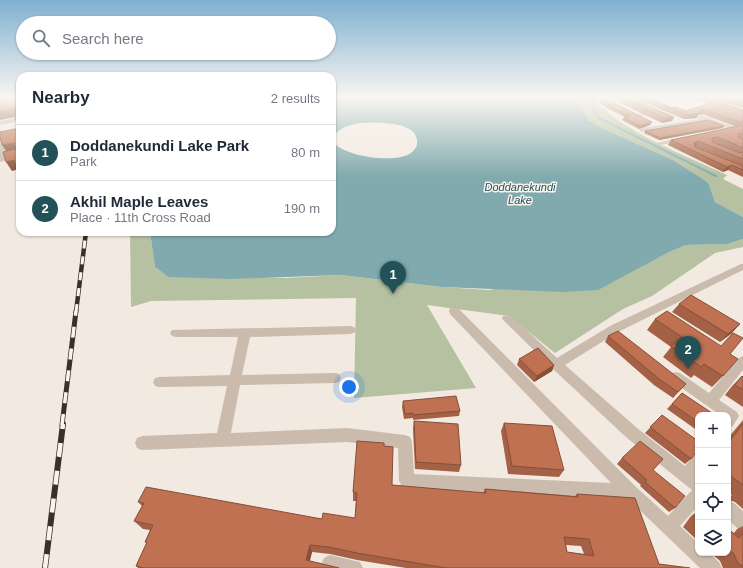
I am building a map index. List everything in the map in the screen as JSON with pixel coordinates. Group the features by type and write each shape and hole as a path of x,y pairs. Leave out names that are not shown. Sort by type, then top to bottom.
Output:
{"street":[{"path":"654,124 661,127"},
{"path":"642,130 681,124"},
{"path":"720,124 740,131"},
{"path":"722,132 740,131"},
{"path":"660,143 691,138"},
{"path":"0,145 3,159 16,156"},
{"path":"555,365 614,329 741,267"},
{"path":"454,311 630,490 713,568"},
{"path":"507,320 632,433 692,481 695,471"},
{"path":"614,329 626,338"},
{"path":"176,333 350,330"},
{"path":"222,441 245,333"},
{"path":"710,401 743,361"},
{"path":"668,370 710,401 722,412"},
{"path":"159,382 235,382 336,378"},
{"path":"142,443 347,435 405,442 406,481 630,490"},
{"path":"669,527 695,497"},
{"path":"731,512 743,522"},
{"path":"330,564 354,568"}],"green space":[{"path":"595,124 623,124 658,143 727,175 723,179 743,189 743,217 715,202 709,184 673,160"},
{"path":"130,236 151,236 155,267 168,277 286,278 341,275 441,287 489,290 667,253 686,245 728,244 743,239 743,247 715,253 652,296 623,309 555,353 509,316 427,305 476,388 354,398 356,298 151,301 131,307"}],"water":[{"name":"Doddanekundi Lake","path":"336,124 357,124 346,126 336,134"},
{"name":"Doddanekundi Lake","path":"388,124 595,124 673,160 709,184 715,202 743,217 743,239 728,244 686,245 667,253 598,290 562,292 441,287 341,275 231,279 168,277 155,267 151,236 336,236 336,144 348,152 371,157 394,158 411,153 417,144 415,134 402,126"}],"building":[{"path":"636,124 647,124 640,126"},
{"path":"688,124 717,124 724,126 660,138 645,131"},
{"path":"743,125 743,134 739,133 738,137 743,139 743,148 718,137 712,138 712,142 740,153 743,152 743,159 698,141 694,143 695,147 743,166 743,170 732,165 727,167 671,140"},
{"path":"16,129 16,144 2,145 0,132"},
{"path":"16,149 16,164 14,160 6,162 3,152"},
{"path":"691,295 740,324 728,334 679,304"},
{"path":"667,311 721,346 733,333 743,338 730,354 738,359 723,376 704,364 701,367 671,346 682,337 655,319"},
{"path":"618,331 686,384 678,392 659,379 608,336"},
{"path":"538,348 554,365 537,376 519,359"},
{"path":"742,376 743,377 743,390 735,385"},
{"path":"682,393 710,412 695,412 695,420 672,404"},
{"path":"456,396 460,411 413,415 413,413 405,414 403,401"},
{"path":"662,415 695,439 695,454 691,459 650,427"},
{"path":"414,421 458,424 461,465 416,462"},
{"path":"504,423 552,426 564,470 512,466"},
{"path":"743,424 743,485 731,476 731,439"},
{"path":"357,441 384,443 384,446 393,447 392,485 486,493 485,489 578,497 577,494 635,498 659,564 690,568 446,568 310,545 306,560 339,568 144,568 136,566 153,525 134,521 144,503 138,502 146,487 322,519 323,513 355,518 357,493 353,492","holes":["564,537 589,539 594,556 567,552"]},
{"path":"640,441 663,459 653,470 685,496 675,508 645,482 647,480 622,458"},
{"path":"731,531 739,538 743,533 743,567 737,562 734,554 731,552"}],"waterway":[{"path":"610,124 716,176"}],"railway":[{"path":"76,312 86,236"},
{"path":"62,425 76,311"},
{"path":"45,568 63,424"}],"place":[{"name":"Doddanekundi Lake Park","path":"393,294"},
{"name":"Akhil Maple Leaves","path":"688,369"}]}
